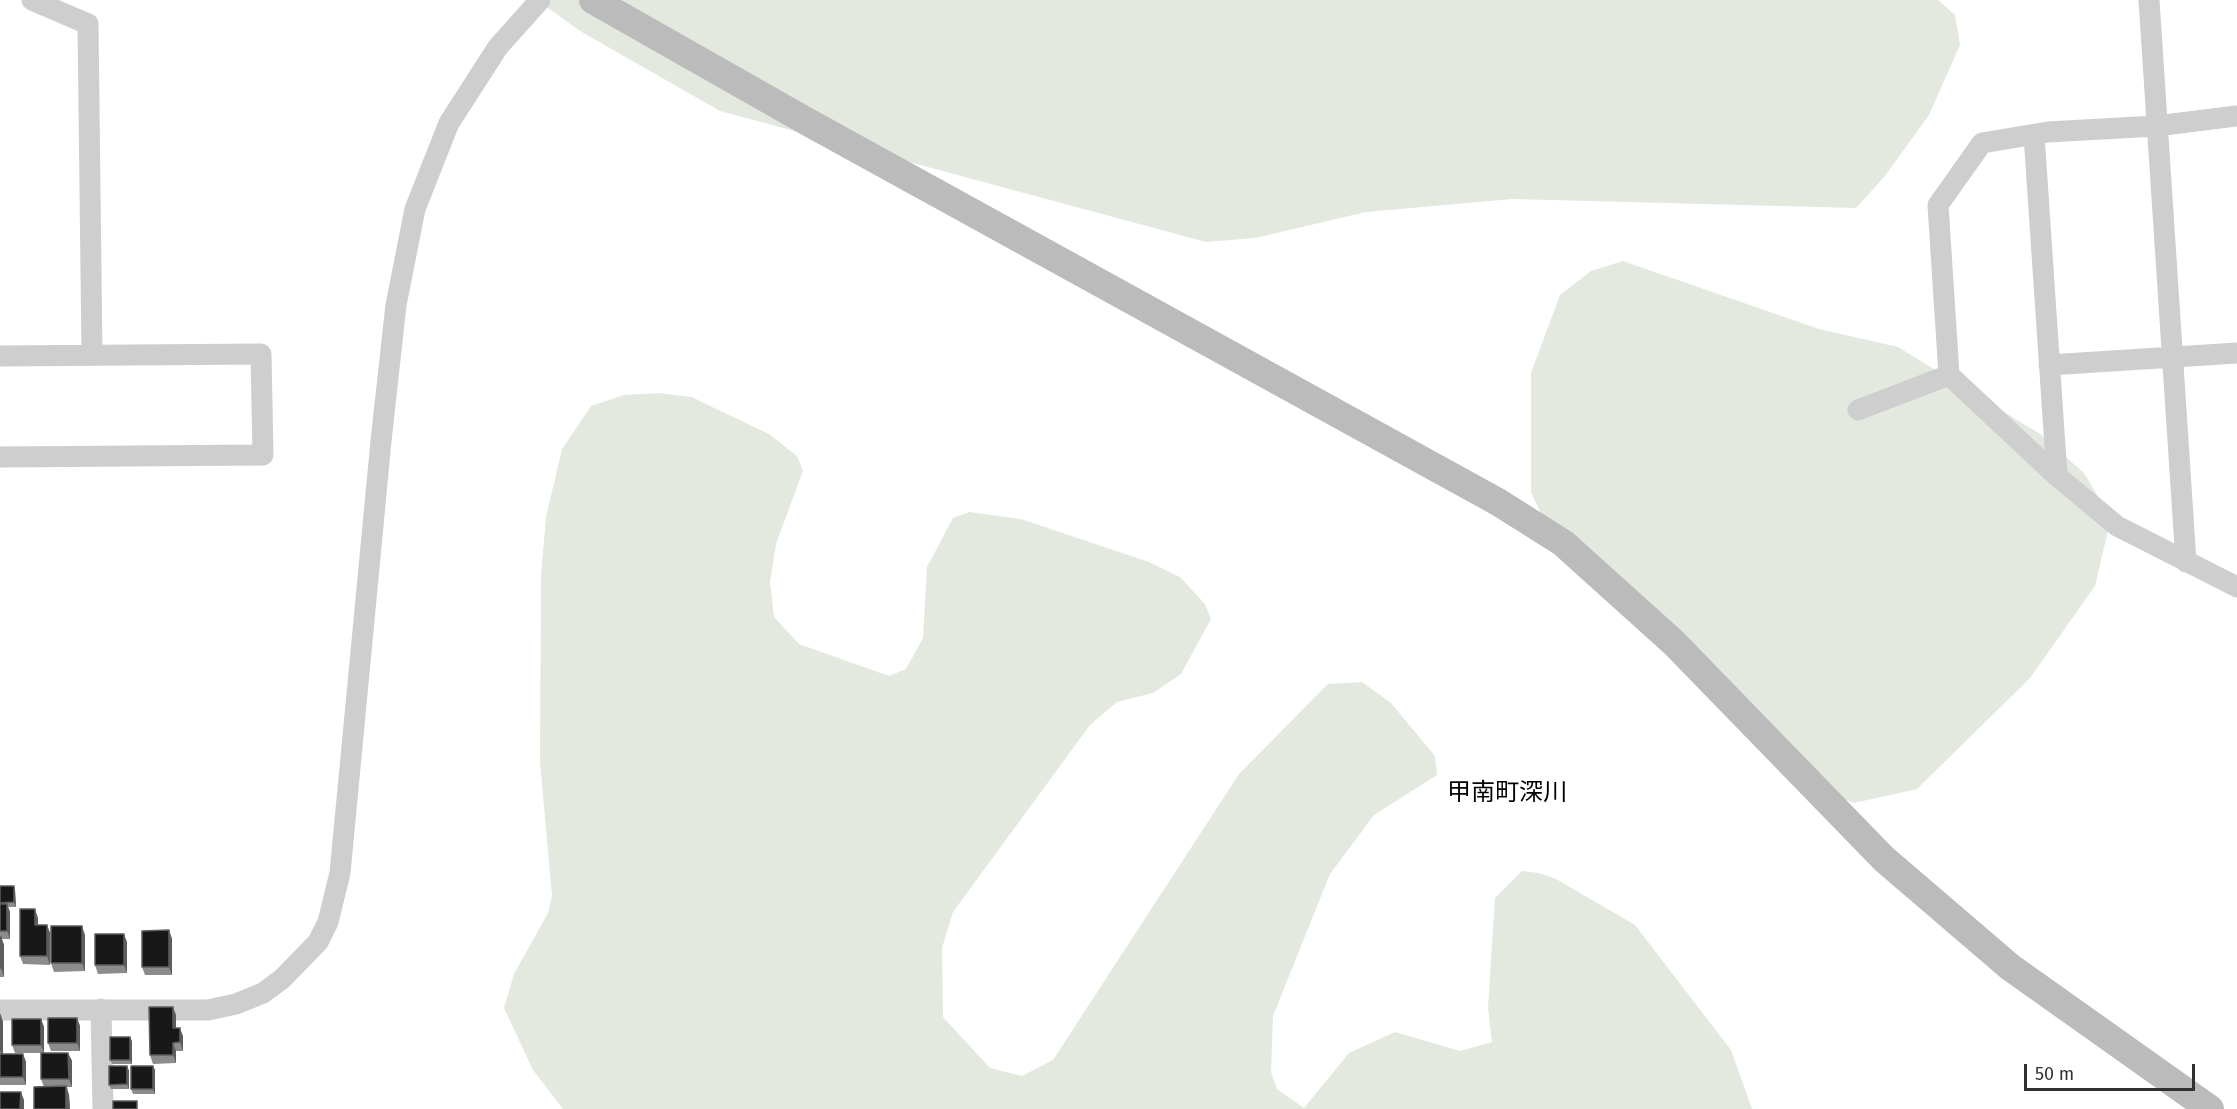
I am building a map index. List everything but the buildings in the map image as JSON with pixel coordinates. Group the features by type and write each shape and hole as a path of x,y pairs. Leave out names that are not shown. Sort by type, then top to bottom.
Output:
{"street":[{"path":"32,0 88,24 92,354"},
{"path":"0,1010 208,1010 236,1004 263,993 282,979 318,942 328,922 340,873 396,305 415,209 449,123 498,47 540,0"},
{"path":"592,0 806,121 1498,501 1563,543 1674,643 1884,859 2010,967 2210,1109"},
{"path":"2149,0 2186,562"},
{"path":"2237,116 2156,126 2034,135 1982,143 1938,205 1949,375 2057,476 2117,526 2237,587"},
{"path":"2034,135 2057,476"},
{"path":"2049,365 2237,353"},
{"path":"0,356 261,354 262,455 0,457"},
{"path":"1858,410 1949,375"},
{"path":"101,1010 103,1109"}],"shaded area":[{"path":"537,0 1938,0 1955,15 1960,45 1929,115 1885,176 1856,208 1513,199 1366,212 1255,238 1206,242 720,111 580,31"},
{"path":"1623,261 1819,329 1898,347 2040,434 2084,473 2111,518 2095,586 2030,678 1917,789 1854,803 1797,781 1549,531 1531,492 1531,373 1560,295 1591,271"},
{"path":"659,393 692,397 769,434 797,456 803,471 776,544 770,582 774,617 799,644 889,676 906,669 923,638 927,567 953,518 969,512 1021,519 1149,562 1180,577 1205,604 1211,619 1181,674 1153,693 1117,702 1090,725 953,912 942,948 943,1017 990,1068 1022,1076 1053,1060 1239,774 1328,684 1362,682 1391,703 1435,756 1437,775 1374,815 1330,874 1273,1016 1271,1072 1277,1089 1304,1108 1349,1053 1395,1032 1460,1051 1492,1042 1488,1007 1495,898 1522,871 1539,873 1556,879 1635,925 1731,1050 1752,1109 563,1109 533,1070 504,1008 514,974 548,913 552,896 540,762 541,575 546,517 562,449 591,406 624,395"}],"district":[{"name":"甲南町深川","path":"1507,793"}]}
